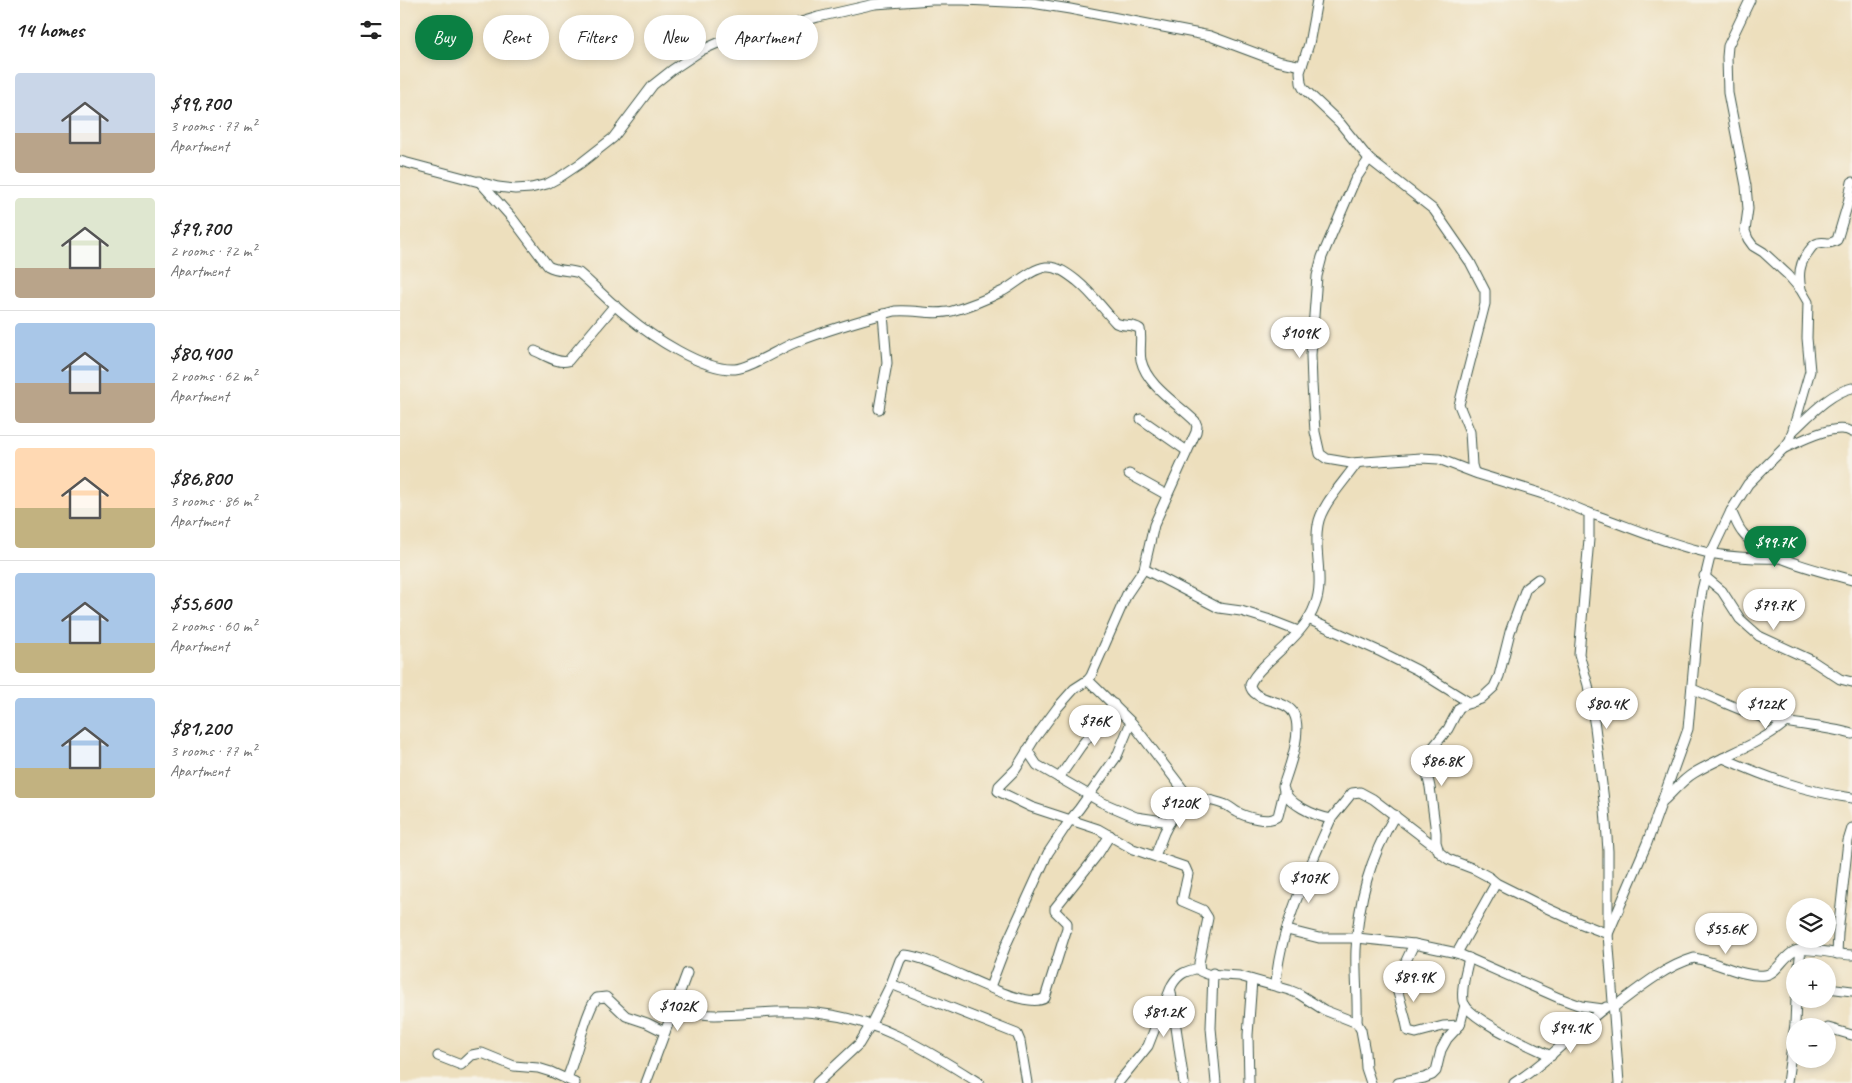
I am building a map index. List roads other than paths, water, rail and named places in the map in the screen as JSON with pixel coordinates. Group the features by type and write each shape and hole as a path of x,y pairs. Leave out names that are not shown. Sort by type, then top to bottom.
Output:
{"street":[{"path":"400,161 498,187 531,188 546,184 560,177 613,138 653,85 702,50 718,43 772,32 818,17 865,6 932,0 1032,3 1210,36 1278,61 1302,66"},
{"path":"1317,0 1309,44 1300,77 1303,88 1340,123 1369,158 1412,190 1434,210 1470,262 1485,291 1485,304 1459,405 1470,432 1474,472"},
{"path":"1750,0 1732,35 1727,57 1728,92 1746,186 1748,209 1745,231 1753,246 1763,252 1801,290"},
{"path":"1369,158 1355,180 1322,257 1317,276 1312,355 1315,432 1320,454 1327,459 1357,463 1421,458 1439,459 1543,494 1624,527 1698,551 1762,559 1781,558"},
{"path":"479,181 512,218 548,266 553,269 570,270 579,273 641,327 684,354 710,365 735,369 745,367 816,335 883,314 905,310 939,314 951,312 1003,291 1038,269 1055,267 1087,289 1116,323 1140,329 1141,358 1146,373 1164,393 1195,421 1197,426 1151,534 1144,570 1127,594 1088,680 1066,697 1027,750 1016,769 999,786 998,791 1031,807 1110,834 1133,849 1185,867 1188,874 1182,901 1203,910 1208,918 1199,968"},
{"path":"1608,934 1647,843 1688,729 1698,616 1704,576 1711,553 1731,511 1748,484 1784,448 1794,430 1810,370 1807,338 1808,306 1801,290 1799,277 1803,258 1819,242 1830,244 1837,240 1852,182"},
{"path":"535,351 556,360 568,361 615,305"},
{"path":"879,409 887,362 883,314"},
{"path":"1794,430 1818,408 1839,393 1852,388"},
{"path":"1141,418 1187,451"},
{"path":"1784,448 1808,437 1832,430 1842,428 1852,432"},
{"path":"1088,680 1131,722 1185,792 1196,798 1223,804 1248,817 1273,819 1278,816 1284,792 1283,786 1294,748 1296,728 1294,715 1287,707 1256,694 1250,689 1250,685 1256,674 1308,619 1315,606 1319,592 1316,544 1318,523 1323,511 1357,463"},
{"path":"1129,474 1167,495"},
{"path":"1731,511 1742,533 1756,545 1781,558 1852,580"},
{"path":"1589,513 1590,539 1580,654 1591,701 1605,809 1608,851 1608,934 1619,1083"},
{"path":"1144,570 1219,608 1267,619 1298,631"},
{"path":"1704,576 1722,591 1740,619 1759,636 1811,660 1840,679 1852,682"},
{"path":"1437,848 1425,757 1448,729 1460,708 1464,704 1487,695 1494,687 1502,665 1510,632 1526,588 1538,579"},
{"path":"1308,619 1388,655 1446,687 1470,703"},
{"path":"1692,689 1765,718 1829,727 1852,734"},
{"path":"1059,778 1114,704"},
{"path":"990,986 1006,945 1041,868 1070,820 1117,756 1131,722"},
{"path":"1661,803 1694,773 1772,734 1786,722"},
{"path":"1027,750 1037,765 1101,802 1136,817 1170,822"},
{"path":"1723,758 1785,784 1852,798"},
{"path":"1276,986 1277,967 1287,930 1313,861 1331,819 1352,793 1356,791 1373,799 1395,815 1448,859 1474,869 1496,883 1577,922 1608,934"},
{"path":"1156,856 1185,792"},
{"path":"1284,792 1307,811 1331,819"},
{"path":"1371,1083 1366,1068 1361,1030 1357,1023 1357,938 1370,865 1395,815"},
{"path":"1837,954 1848,841 1852,828"},
{"path":"817,1083 851,1053 858,1044 871,1024 891,984 902,956 907,955 1007,994 1032,1001 1040,1001 1045,998 1067,928 1067,923 1055,911 1056,908 1098,854 1110,834"},
{"path":"1458,953 1496,883"},
{"path":"1287,930 1319,938 1357,938 1414,944 1458,953 1559,998 1581,1006 1603,1009"},
{"path":"1414,944 1396,982 1396,989 1406,1017 1408,1031 1416,1033 1443,1026 1460,1025"},
{"path":"1800,958 1802,950"},
{"path":"1514,1083 1541,1065 1603,1009 1656,976 1685,961 1694,958 1733,970 1766,975 1788,956 1802,950 1852,955"},
{"path":"1398,1083 1432,1075 1436,1071 1441,1050 1460,1025 1465,1006 1463,994 1469,958"},
{"path":"1199,968 1202,972 1252,980 1299,994 1324,1010 1345,1016 1357,1023"},
{"path":"1118,1083 1148,1046 1177,976 1183,972 1199,968"},
{"path":"646,1083 687,973"},
{"path":"1212,973 1211,1028 1216,1083"},
{"path":"1249,1083 1248,1034 1252,980"},
{"path":"891,984 1017,1034 1020,1041 1027,1083"},
{"path":"1836,989 1852,991"},
{"path":"1170,990 1184,1083"},
{"path":"567,1078 596,998 606,998 626,1016 665,1032"},
{"path":"1465,1006 1484,1022 1551,1056"},
{"path":"1787,1083 1796,1008"},
{"path":"674,1010 714,1015 783,1011 817,1013 871,1024 918,1045 979,1083"},
{"path":"1836,1030 1852,1035"},
{"path":"438,1056 462,1065 472,1055 482,1053 510,1065 538,1068 567,1078 575,1083"}]}
